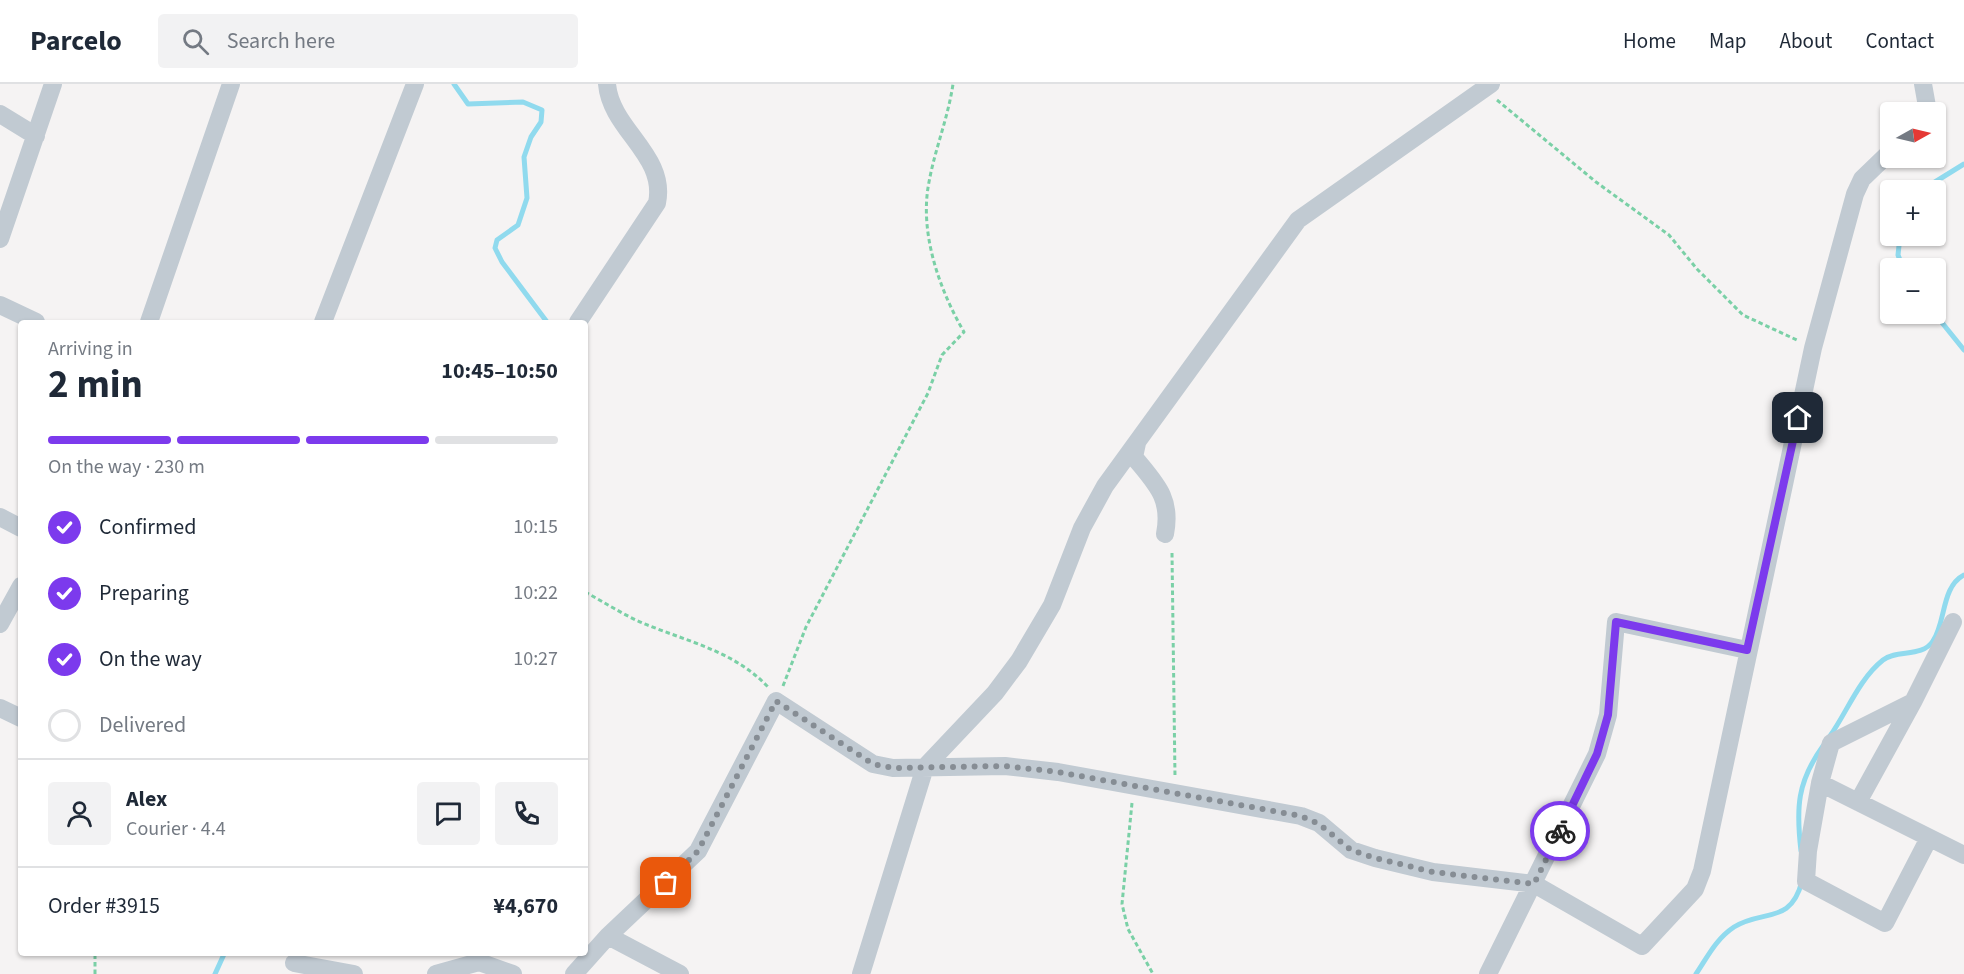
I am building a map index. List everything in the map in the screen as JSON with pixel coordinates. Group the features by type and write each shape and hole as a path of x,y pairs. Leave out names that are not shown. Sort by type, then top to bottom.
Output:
{"street":[{"path":"0,239 53,84"},
{"path":"150,320 231,84"},
{"path":"324,320 415,84"},
{"path":"579,320 657,203 659,192 656,169 618,115 607,84"},
{"path":"1923,84 1926,102"},
{"path":"861,974 925,767 994,693 1019,660 1052,605 1093,505 1298,220 1477,89"},
{"path":"0,114 36,136"},
{"path":"574,974 608,936 698,851 776,701 873,764 893,768 1005,766 1058,772 1301,816 1319,824 1351,850 1375,858 1433,872 1534,884 1642,946 1695,889 1702,871 1747,650 1813,348 1856,194 1862,179 1880,162"},
{"path":"0,304 32,320"},
{"path":"1137,443 1134,457 1164,496 1168,514 1166,534"},
{"path":"0,517 18,526"},
{"path":"0,624 18,591"},
{"path":"1488,974 1597,754 1608,715 1616,622 1747,650"},
{"path":"1858,802 1913,702 1953,622"},
{"path":"1913,702 1831,742 1820,783 1808,851 1806,882 1885,922 1929,838"},
{"path":"0,708 18,717"},
{"path":"1820,783 1964,855"},
{"path":"608,936 680,974"},
{"path":"436,974 478,962 513,974"},
{"path":"293,963 354,974"}],"path":[{"path":"776,701 806,627 928,393 942,355 964,332 947,303 931,248 927,203 928,184 948,115 953,84"},
{"path":"1477,89 1596,182 1669,235 1697,269 1743,315 1813,348"},
{"path":"1172,554 1176,794"},
{"path":"588,594 648,626 734,659 754,673 772,691 776,701"},
{"path":"1134,786 1122,904 1128,929 1153,974"},
{"path":"94,974 95,956"}],"waterway":[{"path":"454,84 468,104 523,102 542,110 541,122 531,137 524,157 527,198 518,225 497,240 495,248 502,262 546,320"},
{"path":"1938,180 1964,164"},
{"path":"1899,246 1899,258"},
{"path":"1943,324 1964,350"},
{"path":"1830,736 1860,686 1883,660 1895,655 1923,650 1933,641 1951,588 1964,575"},
{"path":"1801,851 1800,796 1808,772 1823,746"},
{"path":"1696,974 1722,937 1734,927 1745,922 1783,910 1797,895 1802,881"},
{"path":"215,974 223,956"}],"way so far":[{"path":"666,883 698,851 776,701 873,764 893,768 1005,766 1058,772 1301,816 1319,824 1351,850 1433,872 1534,884 1560,831"}],"route":[{"path":"1560,831 1597,754 1608,715 1616,622 1747,650 1798,418"}]}
